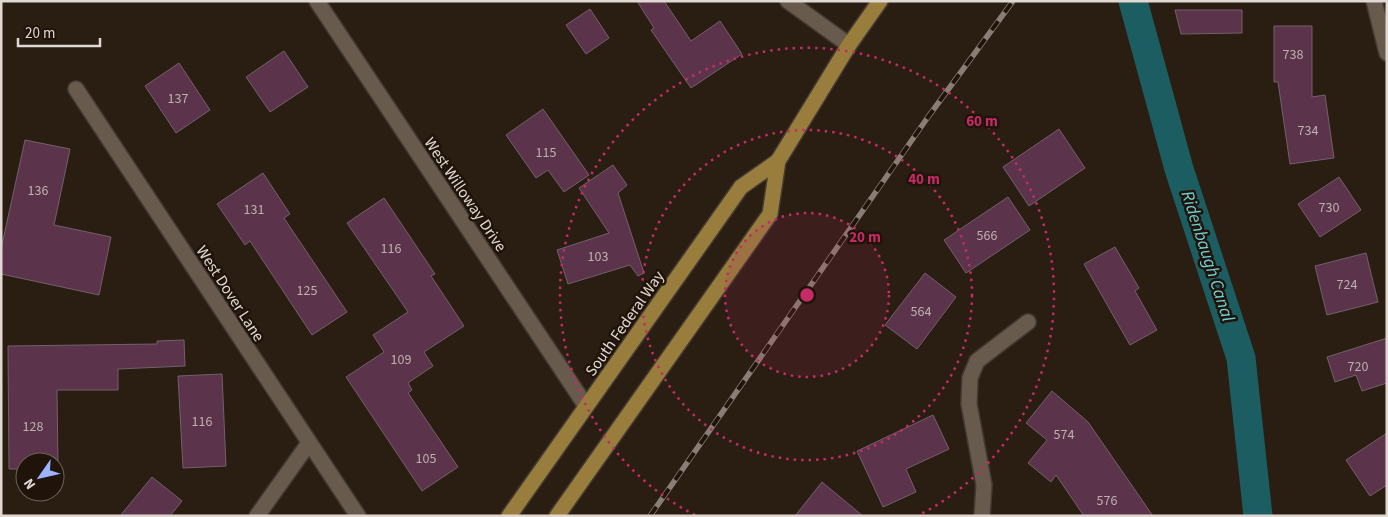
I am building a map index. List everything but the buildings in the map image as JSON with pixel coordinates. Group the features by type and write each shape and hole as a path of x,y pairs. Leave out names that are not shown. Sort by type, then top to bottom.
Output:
{"main road":[{"name":"South Federal Way","path":"509,516 741,187 778,160 880,1"},
{"name":"South Federal Way","path":"557,516 770,214 778,160"}],"street":[{"name":"West Willoway Drive","path":"317,1 586,406"},
{"path":"788,1 850,45"},
{"path":"1374,1 1387,53"},
{"name":"West Dover Lane","path":"76,89 358,516"},
{"path":"982,516 984,485 969,404 970,378 976,361 1028,322"},
{"path":"257,516 309,443"}],"waterway":[{"name":"Ridenbaugh Canal","path":"1133,1 1179,169 1241,358 1258,516"}],"railway":[{"path":"650,516 928,117 1013,1"}]}
